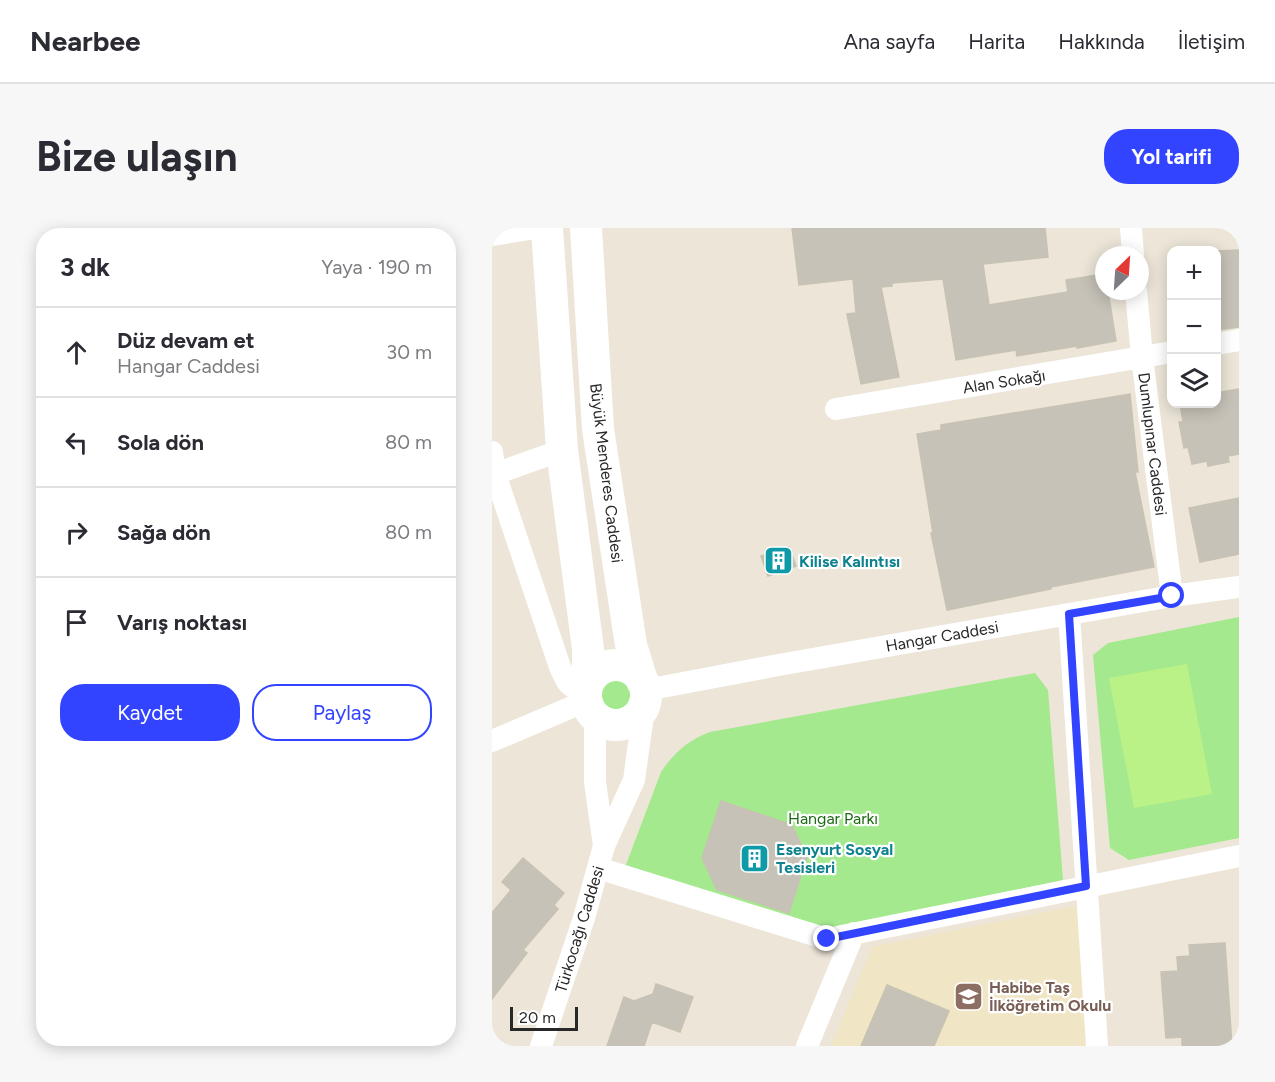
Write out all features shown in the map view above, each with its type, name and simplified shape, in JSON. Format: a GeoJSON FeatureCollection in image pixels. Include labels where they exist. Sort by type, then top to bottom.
{"type":"FeatureCollection","features":[{"type":"Feature","properties":{"kind":"street"},"geometry":{"type":"LineString","coordinates":[[492,235],[535,228]]}},
{"type":"Feature","properties":{"kind":"street"},"geometry":{"type":"LineString","coordinates":[[547,228],[562,450],[588,649],[589,698],[603,723],[622,725],[638,716],[644,693],[637,673],[619,665],[610,665],[594,675],[589,698]]}},
{"type":"Feature","properties":{"kind":"street","name":"Büyük Menderes Caddesi"},"geometry":{"type":"LineString","coordinates":[[586,228],[598,429],[631,645],[644,693]]}},
{"type":"Feature","properties":{"kind":"street"},"geometry":{"type":"LineString","coordinates":[[1131,228],[1132,246]]}},
{"type":"Feature","properties":{"kind":"street","name":"Dumlupınar Caddesi"},"geometry":{"type":"LineString","coordinates":[[1137,300],[1172,596]]}},
{"type":"Feature","properties":{"kind":"street"},"geometry":{"type":"LineString","coordinates":[[1221,343],[1239,340]]}},
{"type":"Feature","properties":{"kind":"street","name":"Alan Sokağı"},"geometry":{"type":"LineString","coordinates":[[836,409],[1167,353]]}},
{"type":"Feature","properties":{"kind":"street"},"geometry":{"type":"LineString","coordinates":[[494,475],[562,450]]}},
{"type":"Feature","properties":{"kind":"street"},"geometry":{"type":"LineString","coordinates":[[492,452],[494,475],[560,667],[568,685],[589,698]]}},
{"type":"Feature","properties":{"kind":"street","name":"Hangar Caddesi"},"geometry":{"type":"LineString","coordinates":[[644,693],[773,666],[1172,596],[1239,587]]}},
{"type":"Feature","properties":{"kind":"street"},"geometry":{"type":"LineString","coordinates":[[1069,614],[1097,1046]]}},
{"type":"Feature","properties":{"kind":"street","name":"Türkocağı Caddesi"},"geometry":{"type":"LineString","coordinates":[[541,1046],[584,918],[604,846],[634,780],[644,693]]}},
{"type":"Feature","properties":{"kind":"street"},"geometry":{"type":"LineString","coordinates":[[492,741],[589,698]]}},
{"type":"Feature","properties":{"kind":"street","name":"Türkocağı Caddesi"},"geometry":{"type":"LineString","coordinates":[[589,698],[595,782],[604,846]]}},
{"type":"Feature","properties":{"kind":"street"},"geometry":{"type":"LineString","coordinates":[[598,868],[827,939],[1239,856]]}},
{"type":"Feature","properties":{"kind":"street"},"geometry":{"type":"LineString","coordinates":[[807,1046],[854,933]]}},
{"type":"Feature","properties":{"kind":"shaded area","name":"Habibe Taş İlköğretim Okulu"},"geometry":{"type":"Polygon","coordinates":[[[1081,905],[1086,1046],[831,1046],[872,947],[1081,905]]]}},
{"type":"Feature","properties":{"kind":"green space"},"geometry":{"type":"Polygon","coordinates":[[[1239,617],[1239,838],[1129,860],[1110,848],[1093,655],[1108,643],[1239,617]]]}},
{"type":"Feature","properties":{"kind":"green space"},"geometry":{"type":"Polygon","coordinates":[[[1187,664],[1212,794],[1134,808],[1109,678],[1187,664]]]}},
{"type":"Feature","properties":{"kind":"green space","name":"Hangar Parkı"},"geometry":{"type":"Polygon","coordinates":[[[1035,673],[1048,690],[1063,880],[827,929],[624,870],[661,772],[682,748],[702,735],[1035,673]]]}},
{"type":"Feature","properties":{"kind":"green space"},"geometry":{"type":"Polygon","coordinates":[[[616,678],[628,683],[633,695],[628,707],[616,712],[604,707],[599,695],[604,683],[616,678]]]}},
{"type":"Feature","properties":{"kind":"building"},"geometry":{"type":"Polygon","coordinates":[[[792,228],[1045,228],[1048,257],[983,264],[989,305],[1068,292],[1066,280],[1095,275],[1095,300],[1109,300],[1116,341],[1017,356],[1016,350],[956,360],[943,279],[892,283],[892,286],[881,287],[899,377],[861,384],[847,314],[856,313],[853,279],[799,285],[792,228]]]}},
{"type":"Feature","properties":{"kind":"building"},"geometry":{"type":"Polygon","coordinates":[[[1239,250],[1239,327],[1221,329],[1221,300],[1221,251],[1239,250]]]}},
{"type":"Feature","properties":{"kind":"building"},"geometry":{"type":"Polygon","coordinates":[[[1239,389],[1239,454],[1228,456],[1229,462],[1208,466],[1207,461],[1192,464],[1188,447],[1184,448],[1179,422],[1183,422],[1181,408],[1221,408],[1221,392],[1239,389]]]}},
{"type":"Feature","properties":{"kind":"building"},"geometry":{"type":"Polygon","coordinates":[[[1130,394],[1138,472],[1135,472],[1154,567],[947,610],[931,533],[933,533],[917,434],[941,430],[941,425],[1130,394]]]}},
{"type":"Feature","properties":{"kind":"building"},"geometry":{"type":"Polygon","coordinates":[[[1239,498],[1239,554],[1200,562],[1189,508],[1239,498]]]}},
{"type":"Feature","properties":{"kind":"building","name":"Kilise Kalıntısı"},"geometry":{"type":"Polygon","coordinates":[[[789,547],[796,566],[768,576],[761,556],[789,547]]]}},
{"type":"Feature","properties":{"kind":"building","name":"Esenyurt Sosyal Tesisleri"},"geometry":{"type":"Polygon","coordinates":[[[721,801],[792,825],[807,857],[789,913],[717,890],[702,858],[721,801]]]}},
{"type":"Feature","properties":{"kind":"building"},"geometry":{"type":"Polygon","coordinates":[[[523,858],[564,893],[554,905],[558,909],[523,950],[527,953],[492,999],[492,913],[511,890],[502,882],[523,858]]]}},
{"type":"Feature","properties":{"kind":"building"},"geometry":{"type":"Polygon","coordinates":[[[1225,943],[1232,1046],[1182,1046],[1182,1037],[1166,1038],[1161,972],[1178,971],[1177,957],[1190,956],[1189,945],[1225,943]]]}},
{"type":"Feature","properties":{"kind":"building"},"geometry":{"type":"Polygon","coordinates":[[[656,984],[693,997],[680,1032],[652,1022],[644,1046],[607,1046],[624,997],[634,1001],[653,994],[656,984]]]}},
{"type":"Feature","properties":{"kind":"building"},"geometry":{"type":"Polygon","coordinates":[[[887,985],[949,1011],[934,1046],[861,1046],[887,985]]]}},
{"type":"Feature","properties":{"kind":"place","name":"Kilise Kalıntısı"},"geometry":{"type":"Point","coordinates":[778,561]}},
{"type":"Feature","properties":{"kind":"place","name":"Esenyurt Sosyal Tesisleri"},"geometry":{"type":"Point","coordinates":[755,858]}},
{"type":"Feature","properties":{"kind":"place","name":"Habibe Taş İlköğretim Okulu"},"geometry":{"type":"Point","coordinates":[968,996]}},
{"type":"Feature","properties":{"kind":"route"},"geometry":{"type":"LineString","coordinates":[[827,939],[1086,886],[1069,614],[1172,596]]}}]}
